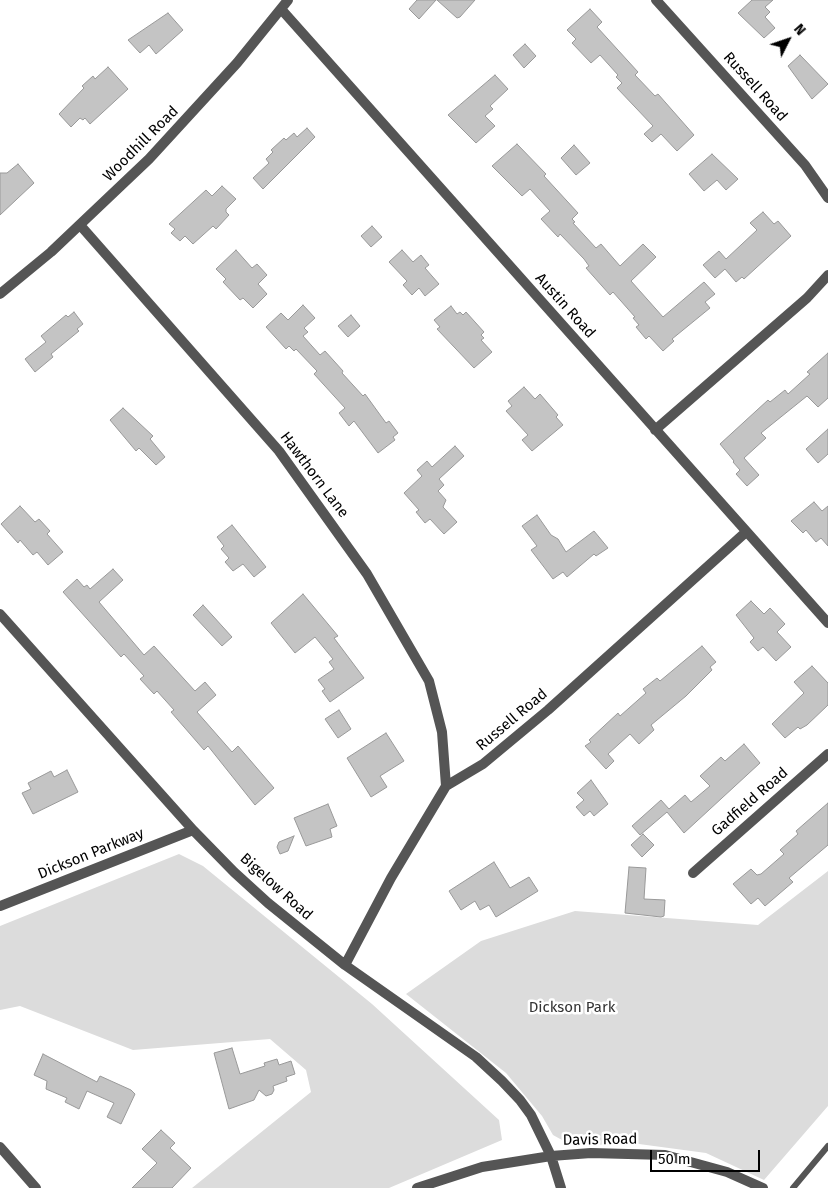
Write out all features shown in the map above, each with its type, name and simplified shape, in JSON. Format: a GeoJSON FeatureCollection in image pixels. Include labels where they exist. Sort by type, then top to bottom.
{"type":"FeatureCollection","features":[{"type":"Feature","properties":{"kind":"street","name":"Woodhill Road"},"geometry":{"type":"LineString","coordinates":[[0,294],[80,225],[188,118],[288,0]]}},
{"type":"Feature","properties":{"kind":"street","name":"Russell Road"},"geometry":{"type":"LineString","coordinates":[[656,0],[805,165],[828,198]]}},
{"type":"Feature","properties":{"kind":"street","name":"Austin Road"},"geometry":{"type":"LineString","coordinates":[[281,9],[828,623]]}},
{"type":"Feature","properties":{"kind":"street","name":"Hawthorn Lane"},"geometry":{"type":"LineString","coordinates":[[80,225],[279,452],[367,574],[429,681],[442,732],[446,786]]}},
{"type":"Feature","properties":{"kind":"street"},"geometry":{"type":"LineString","coordinates":[[655,430],[807,298],[828,275]]}},
{"type":"Feature","properties":{"kind":"street","name":"Russell Road"},"geometry":{"type":"LineString","coordinates":[[345,965],[391,878],[446,786],[483,764],[548,710],[746,532]]}},
{"type":"Feature","properties":{"kind":"street","name":"Bigelow Road"},"geometry":{"type":"LineString","coordinates":[[0,614],[194,830],[268,903],[345,965],[476,1057],[502,1081],[531,1115],[551,1156],[561,1188]]}},
{"type":"Feature","properties":{"kind":"street","name":"Gadfield Road"},"geometry":{"type":"LineString","coordinates":[[693,873],[828,754]]}},
{"type":"Feature","properties":{"kind":"street","name":"Dickson Parkway"},"geometry":{"type":"LineString","coordinates":[[0,906],[194,830]]}},
{"type":"Feature","properties":{"kind":"street"},"geometry":{"type":"LineString","coordinates":[[0,1147],[36,1188]]}},
{"type":"Feature","properties":{"kind":"street","name":"Davis Road"},"geometry":{"type":"LineString","coordinates":[[417,1188],[482,1167],[551,1156],[591,1153],[665,1155],[701,1163],[763,1188]]}},
{"type":"Feature","properties":{"kind":"lane"},"geometry":{"type":"LineString","coordinates":[[793,1188],[828,1146]]}},
{"type":"Feature","properties":{"kind":"green space"},"geometry":{"type":"Polygon","coordinates":[[[179,854],[203,866],[372,1004],[499,1120],[502,1140],[389,1188],[192,1188],[311,1092],[306,1070],[270,1039],[133,1050],[20,1006],[0,1010],[0,926],[179,854]]]}},
{"type":"Feature","properties":{"kind":"green space","name":"Dickson Park"},"geometry":{"type":"Polygon","coordinates":[[[828,871],[828,1106],[764,1180],[706,1153],[639,1144],[571,1145],[553,1135],[542,1116],[506,1073],[406,994],[481,941],[575,911],[758,925],[828,871]]]}},
{"type":"Feature","properties":{"kind":"building"},"geometry":{"type":"Polygon","coordinates":[[[417,0],[436,0],[419,19],[409,9],[417,0]]]}},
{"type":"Feature","properties":{"kind":"building"},"geometry":{"type":"Polygon","coordinates":[[[437,0],[475,0],[457,18],[437,0]]]}},
{"type":"Feature","properties":{"kind":"building"},"geometry":{"type":"Polygon","coordinates":[[[752,0],[773,0],[765,7],[770,12],[765,17],[775,28],[764,38],[738,13],[752,0]]]}},
{"type":"Feature","properties":{"kind":"building"},"geometry":{"type":"Polygon","coordinates":[[[590,9],[602,22],[597,27],[638,72],[635,75],[655,96],[658,94],[694,135],[677,151],[661,134],[652,142],[644,134],[653,126],[617,88],[622,83],[616,77],[618,75],[600,55],[591,63],[572,43],[576,39],[567,30],[590,9]]]}},
{"type":"Feature","properties":{"kind":"building"},"geometry":{"type":"Polygon","coordinates":[[[168,13],[183,30],[156,54],[149,45],[140,53],[128,40],[168,13]]]}},
{"type":"Feature","properties":{"kind":"building"},"geometry":{"type":"Polygon","coordinates":[[[525,44],[536,56],[524,68],[513,55],[525,44]]]}},
{"type":"Feature","properties":{"kind":"building"},"geometry":{"type":"Polygon","coordinates":[[[800,55],[828,84],[812,99],[788,66],[800,55]]]}},
{"type":"Feature","properties":{"kind":"building"},"geometry":{"type":"Polygon","coordinates":[[[108,67],[128,89],[90,124],[85,118],[83,120],[80,118],[71,127],[59,114],[84,88],[82,86],[93,76],[95,79],[108,67]]]}},
{"type":"Feature","properties":{"kind":"building"},"geometry":{"type":"Polygon","coordinates":[[[495,75],[508,89],[490,106],[493,109],[485,116],[495,126],[476,143],[448,115],[495,75]]]}},
{"type":"Feature","properties":{"kind":"building"},"geometry":{"type":"Polygon","coordinates":[[[307,128],[315,137],[263,189],[253,178],[269,163],[266,159],[273,152],[271,150],[284,138],[286,140],[294,133],[297,137],[307,128]]]}},
{"type":"Feature","properties":{"kind":"building"},"geometry":{"type":"Polygon","coordinates":[[[517,144],[546,174],[544,176],[578,213],[572,219],[575,222],[573,223],[596,248],[601,244],[620,266],[643,244],[656,257],[631,281],[663,317],[704,282],[715,294],[705,302],[710,308],[672,339],[674,341],[663,351],[649,336],[646,339],[636,327],[639,325],[633,318],[635,317],[613,292],[610,295],[586,268],[589,266],[584,259],[560,234],[558,237],[541,219],[550,211],[530,189],[522,196],[492,166],[517,144]]]}},
{"type":"Feature","properties":{"kind":"building"},"geometry":{"type":"Polygon","coordinates":[[[574,145],[590,163],[576,175],[561,158],[574,145]]]}},
{"type":"Feature","properties":{"kind":"building"},"geometry":{"type":"Polygon","coordinates":[[[712,154],[738,179],[726,190],[717,180],[704,191],[689,174],[712,154]]]}},
{"type":"Feature","properties":{"kind":"building"},"geometry":{"type":"Polygon","coordinates":[[[18,164],[34,183],[0,215],[0,173],[7,173],[18,164]]]}},
{"type":"Feature","properties":{"kind":"building"},"geometry":{"type":"Polygon","coordinates":[[[222,186],[236,199],[226,209],[229,215],[216,229],[213,226],[193,244],[185,236],[180,241],[171,233],[175,229],[169,224],[206,190],[212,196],[222,186]]]}},
{"type":"Feature","properties":{"kind":"building"},"geometry":{"type":"Polygon","coordinates":[[[763,212],[774,224],[778,221],[791,236],[744,279],[742,277],[736,282],[725,269],[715,278],[703,265],[719,251],[726,259],[757,230],[750,223],[763,212]]]}},
{"type":"Feature","properties":{"kind":"building"},"geometry":{"type":"Polygon","coordinates":[[[372,226],[382,237],[371,247],[361,236],[372,226]]]}},
{"type":"Feature","properties":{"kind":"building"},"geometry":{"type":"Polygon","coordinates":[[[236,250],[252,268],[257,264],[267,275],[258,284],[267,294],[253,308],[243,298],[240,300],[223,282],[226,279],[216,269],[236,250]]]}},
{"type":"Feature","properties":{"kind":"building"},"geometry":{"type":"Polygon","coordinates":[[[402,250],[413,262],[421,255],[429,265],[425,268],[439,284],[425,296],[419,288],[412,295],[403,285],[407,281],[389,262],[402,250]]]}},
{"type":"Feature","properties":{"kind":"building"},"geometry":{"type":"Polygon","coordinates":[[[303,305],[315,318],[304,328],[308,332],[303,336],[320,355],[325,351],[363,396],[365,394],[386,423],[389,421],[398,433],[393,437],[395,440],[378,453],[354,421],[349,426],[339,413],[345,408],[314,374],[317,371],[296,349],[294,351],[289,346],[286,349],[266,327],[281,313],[288,320],[303,305]]]}},
{"type":"Feature","properties":{"kind":"building"},"geometry":{"type":"Polygon","coordinates":[[[451,306],[457,314],[460,312],[463,315],[466,312],[484,332],[481,335],[484,338],[481,340],[492,352],[474,368],[437,329],[440,327],[434,320],[451,306]]]}},
{"type":"Feature","properties":{"kind":"building"},"geometry":{"type":"Polygon","coordinates":[[[74,312],[83,324],[77,329],[79,331],[51,354],[53,357],[35,372],[25,359],[46,342],[41,336],[66,315],[68,317],[74,312]]]}},
{"type":"Feature","properties":{"kind":"building"},"geometry":{"type":"Polygon","coordinates":[[[351,315],[360,326],[348,337],[338,326],[351,315]]]}},
{"type":"Feature","properties":{"kind":"building"},"geometry":{"type":"Polygon","coordinates":[[[828,353],[828,398],[818,407],[807,396],[761,433],[766,438],[744,458],[759,475],[747,486],[736,474],[740,470],[720,444],[768,400],[770,402],[785,390],[788,394],[810,374],[807,372],[828,353]]]}},
{"type":"Feature","properties":{"kind":"building"},"geometry":{"type":"Polygon","coordinates":[[[524,387],[535,399],[540,394],[558,415],[556,417],[563,425],[532,451],[522,440],[528,435],[506,411],[512,406],[508,401],[524,387]]]}},
{"type":"Feature","properties":{"kind":"building"},"geometry":{"type":"Polygon","coordinates":[[[123,408],[153,436],[150,439],[165,457],[156,465],[139,448],[136,451],[110,420],[123,408]]]}},
{"type":"Feature","properties":{"kind":"building"},"geometry":{"type":"Polygon","coordinates":[[[828,429],[828,454],[818,463],[806,449],[828,429]]]}},
{"type":"Feature","properties":{"kind":"building"},"geometry":{"type":"Polygon","coordinates":[[[455,446],[464,456],[439,479],[444,485],[438,491],[446,500],[443,507],[457,522],[444,534],[430,519],[425,523],[416,512],[419,510],[404,493],[422,476],[417,470],[427,461],[432,467],[455,446]]]}},
{"type":"Feature","properties":{"kind":"building"},"geometry":{"type":"Polygon","coordinates":[[[814,502],[822,511],[828,506],[828,546],[821,538],[816,542],[806,530],[803,533],[791,521],[814,502]]]}},
{"type":"Feature","properties":{"kind":"building"},"geometry":{"type":"Polygon","coordinates":[[[20,506],[35,522],[39,519],[50,531],[47,534],[63,552],[48,565],[37,552],[33,555],[20,540],[18,543],[1,524],[20,506]]]}},
{"type":"Feature","properties":{"kind":"building"},"geometry":{"type":"Polygon","coordinates":[[[537,515],[551,535],[558,539],[566,552],[594,531],[608,548],[596,556],[594,554],[567,577],[563,572],[553,579],[531,550],[537,546],[522,526],[537,515]]]}},
{"type":"Feature","properties":{"kind":"building"},"geometry":{"type":"Polygon","coordinates":[[[232,525],[266,567],[254,577],[243,564],[233,571],[225,562],[229,558],[221,549],[224,546],[217,537],[232,525]]]}},
{"type":"Feature","properties":{"kind":"building"},"geometry":{"type":"Polygon","coordinates":[[[113,569],[123,580],[99,602],[144,655],[154,646],[195,691],[205,682],[216,695],[197,712],[232,752],[238,746],[274,788],[255,805],[208,746],[204,750],[171,712],[174,710],[157,691],[154,694],[140,679],[144,676],[124,654],[121,657],[63,592],[77,579],[84,587],[87,585],[90,589],[113,569]]]}},
{"type":"Feature","properties":{"kind":"building"},"geometry":{"type":"Polygon","coordinates":[[[303,594],[338,636],[334,638],[364,678],[330,702],[322,691],[325,689],[318,680],[334,669],[329,662],[333,659],[315,637],[295,653],[271,623],[303,594]]]}},
{"type":"Feature","properties":{"kind":"building"},"geometry":{"type":"Polygon","coordinates":[[[751,601],[764,614],[770,608],[785,624],[777,632],[791,647],[776,661],[763,647],[758,651],[750,642],[754,638],[736,615],[751,601]]]}},
{"type":"Feature","properties":{"kind":"building"},"geometry":{"type":"Polygon","coordinates":[[[203,605],[232,637],[222,646],[193,615],[203,605]]]}},
{"type":"Feature","properties":{"kind":"building"},"geometry":{"type":"Polygon","coordinates":[[[702,646],[716,662],[710,667],[712,670],[686,696],[651,725],[654,730],[639,744],[630,734],[608,754],[614,761],[606,769],[585,746],[591,742],[589,740],[618,713],[620,716],[646,693],[643,689],[657,678],[660,681],[702,646]]]}},
{"type":"Feature","properties":{"kind":"building"},"geometry":{"type":"Polygon","coordinates":[[[812,666],[828,683],[828,705],[807,725],[800,729],[798,727],[785,738],[772,724],[804,693],[794,682],[812,666]]]}},
{"type":"Feature","properties":{"kind":"building"},"geometry":{"type":"Polygon","coordinates":[[[339,710],[351,729],[338,738],[325,719],[339,710]]]}},
{"type":"Feature","properties":{"kind":"building"},"geometry":{"type":"Polygon","coordinates":[[[386,733],[404,761],[380,776],[387,787],[371,797],[347,758],[386,733]]]}},
{"type":"Feature","properties":{"kind":"building"},"geometry":{"type":"Polygon","coordinates":[[[744,744],[760,763],[684,833],[667,812],[640,835],[632,826],[661,800],[669,809],[685,795],[691,802],[710,786],[700,776],[721,757],[725,761],[744,744]]]}},
{"type":"Feature","properties":{"kind":"building"},"geometry":{"type":"Polygon","coordinates":[[[67,770],[78,792],[33,814],[22,793],[31,789],[28,783],[51,771],[54,777],[67,770]]]}},
{"type":"Feature","properties":{"kind":"building"},"geometry":{"type":"Polygon","coordinates":[[[591,780],[608,804],[594,816],[590,811],[584,816],[576,807],[584,800],[577,793],[591,780]]]}},
{"type":"Feature","properties":{"kind":"building"},"geometry":{"type":"Polygon","coordinates":[[[828,803],[828,845],[789,878],[793,882],[765,906],[758,898],[751,904],[733,884],[751,869],[757,875],[761,874],[784,854],[780,850],[798,834],[796,831],[828,803]]]}},
{"type":"Feature","properties":{"kind":"building"},"geometry":{"type":"Polygon","coordinates":[[[328,804],[337,826],[330,829],[332,837],[306,846],[294,818],[328,804]]]}},
{"type":"Feature","properties":{"kind":"building"},"geometry":{"type":"Polygon","coordinates":[[[643,834],[654,845],[642,857],[631,845],[643,834]]]}},
{"type":"Feature","properties":{"kind":"building"},"geometry":{"type":"Polygon","coordinates":[[[294,836],[288,851],[280,854],[277,847],[279,842],[294,836]]]}},
{"type":"Feature","properties":{"kind":"building"},"geometry":{"type":"Polygon","coordinates":[[[494,862],[510,888],[529,877],[538,891],[496,917],[489,905],[480,910],[475,901],[461,910],[449,891],[494,862]]]}},
{"type":"Feature","properties":{"kind":"building"},"geometry":{"type":"Polygon","coordinates":[[[629,867],[646,868],[644,899],[665,900],[664,916],[625,913],[629,867]]]}},
{"type":"Feature","properties":{"kind":"building"},"geometry":{"type":"Polygon","coordinates":[[[232,1048],[240,1074],[265,1066],[264,1063],[277,1059],[279,1065],[291,1061],[295,1074],[286,1077],[287,1081],[273,1086],[272,1094],[266,1096],[259,1090],[254,1100],[229,1109],[214,1053],[232,1048]]]}},
{"type":"Feature","properties":{"kind":"building"},"geometry":{"type":"Polygon","coordinates":[[[43,1054],[97,1082],[100,1076],[131,1090],[135,1094],[121,1124],[107,1117],[114,1103],[87,1091],[79,1109],[65,1102],[67,1098],[46,1089],[47,1081],[34,1075],[43,1054]]]}},
{"type":"Feature","properties":{"kind":"building"},"geometry":{"type":"Polygon","coordinates":[[[161,1130],[175,1143],[170,1148],[191,1168],[172,1188],[132,1188],[157,1163],[142,1149],[161,1130]]]}}]}
